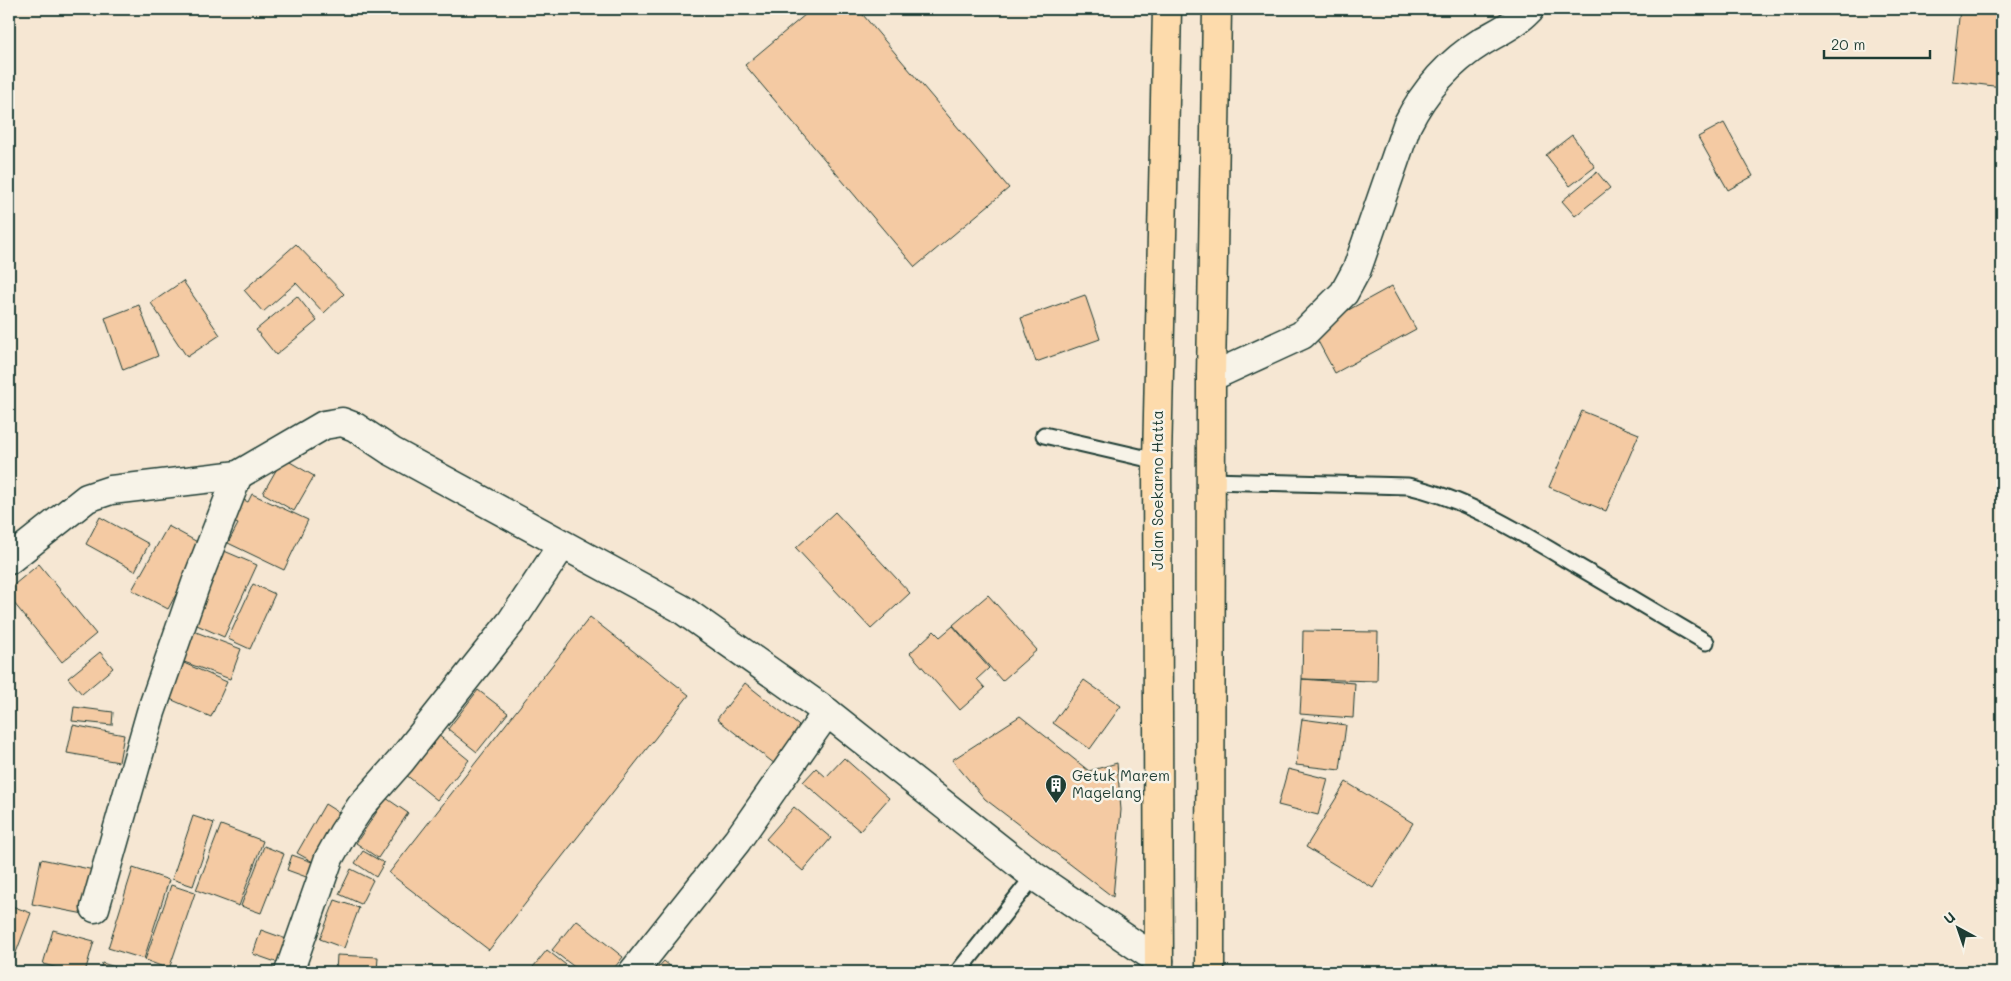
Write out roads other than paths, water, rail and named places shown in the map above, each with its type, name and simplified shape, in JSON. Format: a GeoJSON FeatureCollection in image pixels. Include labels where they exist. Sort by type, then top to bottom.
{"type":"FeatureCollection","features":[{"type":"Feature","properties":{"kind":"highway","name":"Jalan Soekarno Hatta"},"geometry":{"type":"LineString","coordinates":[[1159,967],[1157,462],[1167,9]]}},
{"type":"Feature","properties":{"kind":"highway"},"geometry":{"type":"LineString","coordinates":[[1210,972],[1210,481],[1217,9]]}},
{"type":"Feature","properties":{"kind":"street"},"geometry":{"type":"LineString","coordinates":[[1211,377],[1302,335],[1344,293],[1357,269],[1407,125],[1418,105],[1440,75],[1456,59],[1513,24],[1530,9]]}},
{"type":"Feature","properties":{"kind":"street"},"geometry":{"type":"LineString","coordinates":[[9,560],[87,498],[111,490],[238,475],[261,463],[315,428],[332,422],[342,422],[355,427],[391,451],[680,608],[827,712],[1034,876],[1159,967]]}},
{"type":"Feature","properties":{"kind":"street"},"geometry":{"type":"LineString","coordinates":[[95,908],[151,712],[196,583],[238,475]]}},
{"type":"Feature","properties":{"kind":"street"},"geometry":{"type":"LineString","coordinates":[[289,972],[329,858],[343,834],[362,806],[400,762],[511,622],[562,544]]}},
{"type":"Feature","properties":{"kind":"street"},"geometry":{"type":"LineString","coordinates":[[632,972],[736,841],[827,712]]}},
{"type":"Feature","properties":{"kind":"lane"},"geometry":{"type":"LineString","coordinates":[[1044,435],[1157,462]]}},
{"type":"Feature","properties":{"kind":"lane"},"geometry":{"type":"LineString","coordinates":[[1210,481],[1408,486],[1437,492],[1465,503],[1547,548],[1706,642]]}},
{"type":"Feature","properties":{"kind":"lane"},"geometry":{"type":"LineString","coordinates":[[958,972],[1034,876]]}},
{"type":"Feature","properties":{"kind":"place","name":"Getuk Marem Magelang"},"geometry":{"type":"Point","coordinates":[1056,804]}}]}
